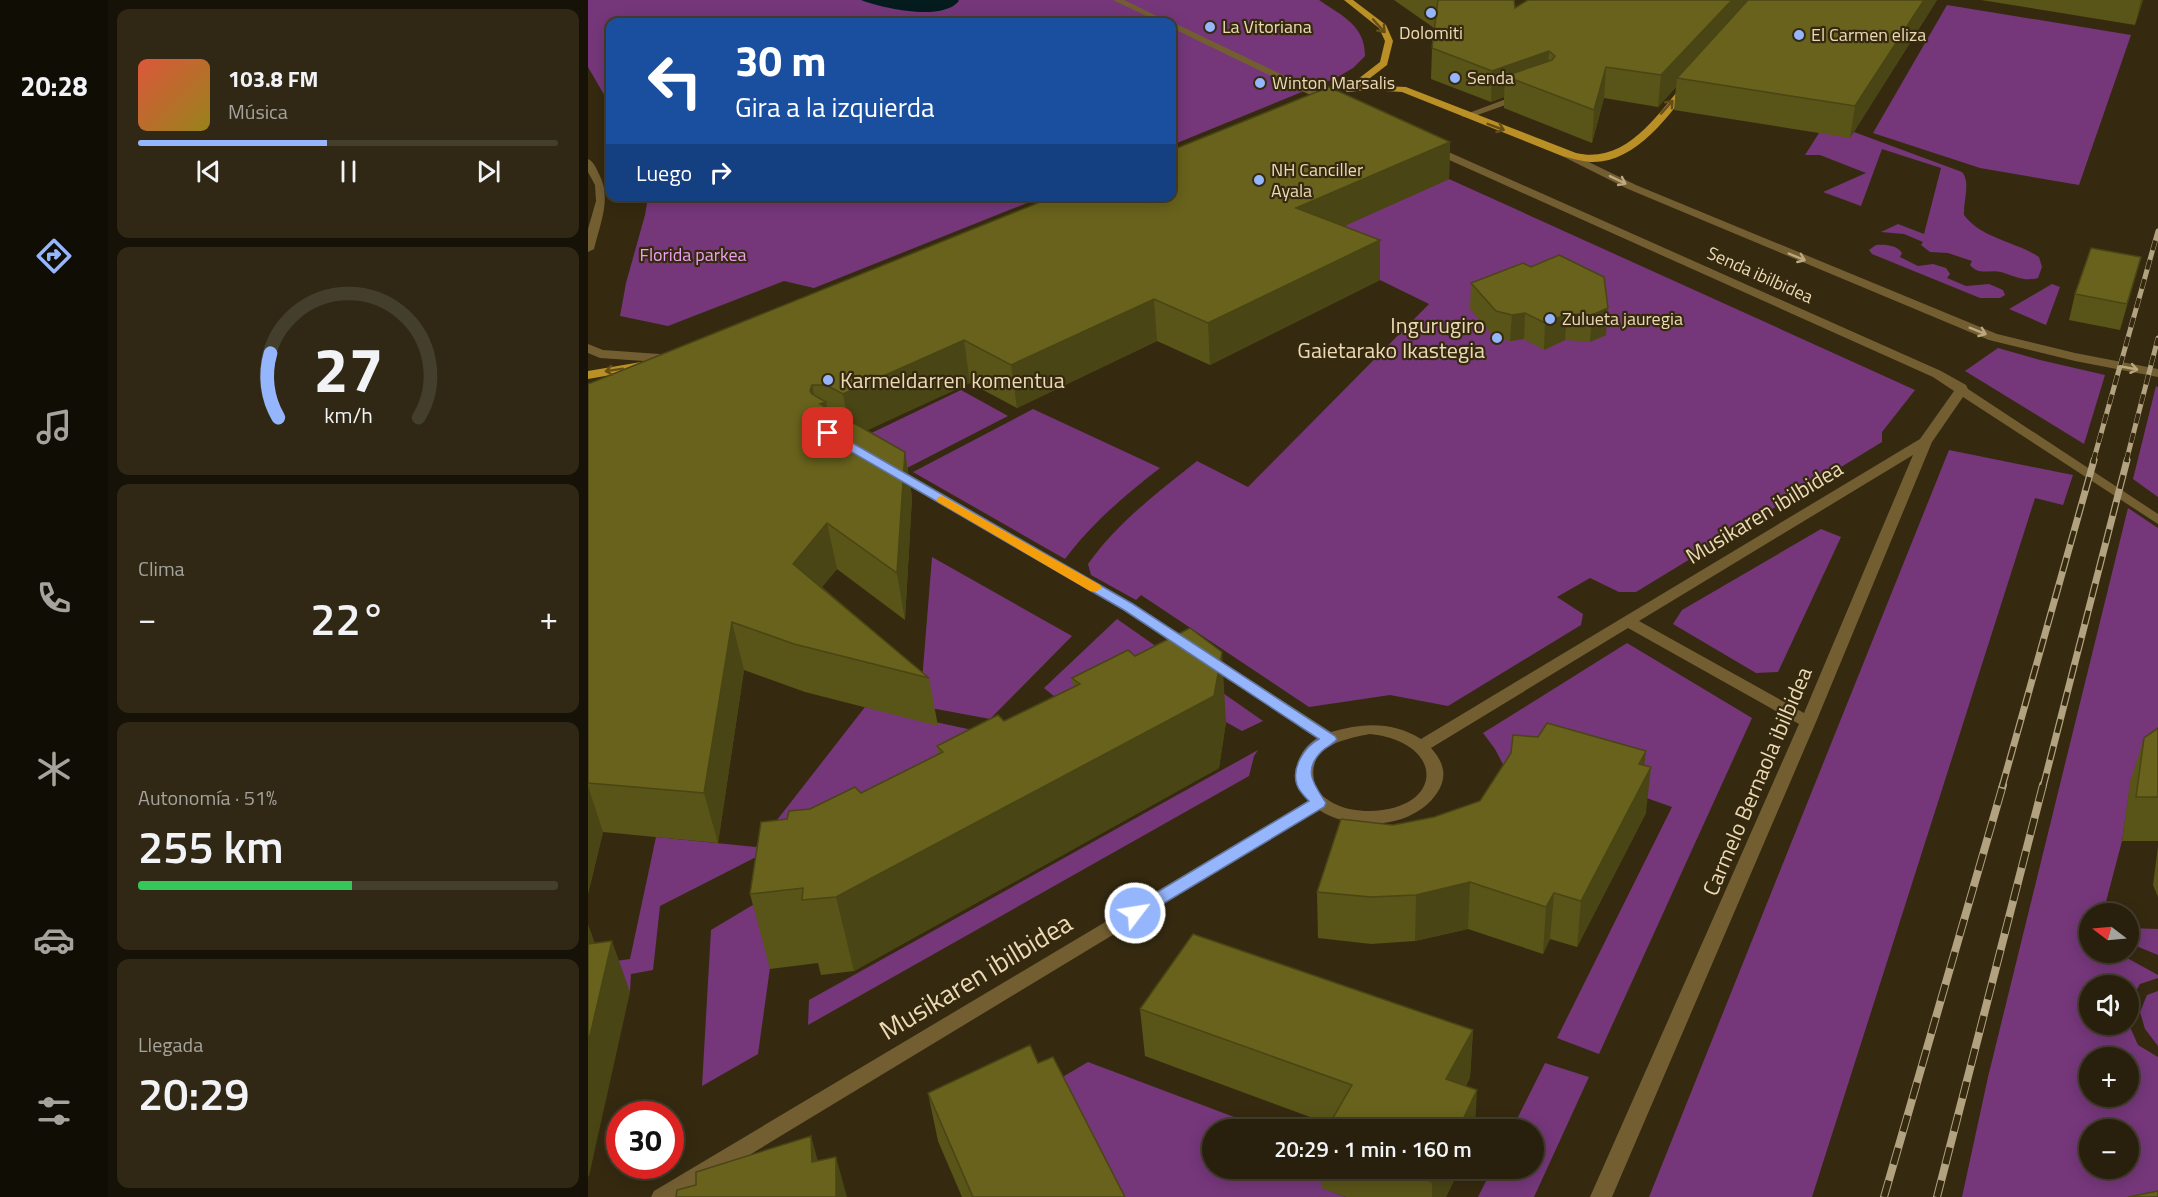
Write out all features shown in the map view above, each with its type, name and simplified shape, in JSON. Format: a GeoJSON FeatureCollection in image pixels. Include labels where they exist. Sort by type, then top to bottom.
{"type":"FeatureCollection","features":[{"type":"Feature","properties":{"kind":"main road"},"geometry":{"type":"LineString","coordinates":[[1321,101],[1350,90],[1384,63],[1389,41],[1383,27],[1348,0]]}},
{"type":"Feature","properties":{"kind":"main road","name":"Senda ibilbidea"},"geometry":{"type":"LineString","coordinates":[[1384,63],[1387,76],[1403,89],[1566,154]]}},
{"type":"Feature","properties":{"kind":"main road"},"geometry":{"type":"LineString","coordinates":[[1566,154],[1594,159],[1618,153],[1632,146],[1699,72]]}},
{"type":"Feature","properties":{"kind":"main road","name":"Senda ibilbidea"},"geometry":{"type":"LineString","coordinates":[[1350,90],[1369,87],[1403,89]]}},
{"type":"Feature","properties":{"kind":"main road"},"geometry":{"type":"LineString","coordinates":[[588,375],[681,359]]}},
{"type":"Feature","properties":{"kind":"main road"},"geometry":{"type":"LineString","coordinates":[[640,379],[681,359]]}},
{"type":"Feature","properties":{"kind":"street"},"geometry":{"type":"LineString","coordinates":[[1117,0],[1156,18]]}},
{"type":"Feature","properties":{"kind":"street"},"geometry":{"type":"LineString","coordinates":[[1176,28],[1321,101],[1341,107]]}},
{"type":"Feature","properties":{"kind":"street"},"geometry":{"type":"LineString","coordinates":[[1466,116],[1535,91]]}},
{"type":"Feature","properties":{"kind":"street","name":"Senda ibilbidea"},"geometry":{"type":"LineString","coordinates":[[1424,144],[1937,374],[1962,388],[2158,520]]}},
{"type":"Feature","properties":{"kind":"street","name":"Senda ibilbidea"},"geometry":{"type":"LineString","coordinates":[[1566,154],[1664,200],[1993,337],[2075,357],[2158,373]]}},
{"type":"Feature","properties":{"kind":"street"},"geometry":{"type":"LineString","coordinates":[[588,162],[600,185],[601,201],[588,249]]}},
{"type":"Feature","properties":{"kind":"street"},"geometry":{"type":"LineString","coordinates":[[588,348],[600,354],[681,359]]}},
{"type":"Feature","properties":{"kind":"street","name":"Carmelo Bernaola ibilbidea"},"geometry":{"type":"LineString","coordinates":[[1601,1197],[1808,722],[1925,442],[1962,388]]}},
{"type":"Feature","properties":{"kind":"street","name":"Musikaren ibilbidea"},"geometry":{"type":"LineString","coordinates":[[1422,746],[1925,442]]}},
{"type":"Feature","properties":{"kind":"street"},"geometry":{"type":"LineString","coordinates":[[879,463],[1128,607],[1330,739]]}},
{"type":"Feature","properties":{"kind":"street"},"geometry":{"type":"LineString","coordinates":[[1629,622],[1808,722]]}},
{"type":"Feature","properties":{"kind":"street"},"geometry":{"type":"LineString","coordinates":[[1370,729],[1399,733],[1422,746],[1434,760],[1436,778],[1429,794],[1413,807],[1391,816],[1364,818],[1339,814],[1318,803],[1304,784],[1304,764],[1318,746],[1341,733],[1370,729]]}},
{"type":"Feature","properties":{"kind":"street","name":"Musikaren ibilbidea"},"geometry":{"type":"LineString","coordinates":[[662,1197],[1318,803]]}},
{"type":"Feature","properties":{"kind":"green space"},"geometry":{"type":"Polygon","coordinates":[[[588,0],[1319,0],[1351,22],[1357,29],[1364,45],[1365,56],[1353,68],[1336,78],[1176,143],[1176,18],[606,18],[606,98],[588,67],[588,0]]]}},
{"type":"Feature","properties":{"kind":"green space"},"geometry":{"type":"Polygon","coordinates":[[[1947,5],[2131,35],[2079,185],[1980,168],[1873,133],[1947,5]]]}},
{"type":"Feature","properties":{"kind":"green space"},"geometry":{"type":"Polygon","coordinates":[[[1854,132],[1962,172],[1966,181],[1964,215],[1971,223],[1989,235],[2039,257],[2042,267],[2038,278],[2023,279],[1997,271],[1977,270],[1970,265],[1972,261],[1948,253],[1930,252],[1921,245],[1923,242],[1904,234],[1881,232],[1898,224],[1924,234],[1941,168],[1882,149],[1861,206],[1823,192],[1866,173],[1820,155],[1805,155],[1819,133],[1854,132]]]}},
{"type":"Feature","properties":{"kind":"green space"},"geometry":{"type":"Polygon","coordinates":[[[1449,179],[1915,390],[1882,432],[1882,442],[1636,592],[1619,592],[1590,578],[1557,597],[1583,614],[1581,625],[1448,706],[1390,695],[1309,707],[1141,595],[1136,600],[1091,575],[1088,564],[1125,521],[1197,461],[1248,487],[1429,304],[1380,280],[1297,247],[1449,179]]]}},
{"type":"Feature","properties":{"kind":"green space","name":"Florida parkea"},"geometry":{"type":"Polygon","coordinates":[[[647,201],[1032,201],[814,288],[784,281],[668,326],[620,316],[626,283],[647,201]]]}},
{"type":"Feature","properties":{"kind":"green space"},"geometry":{"type":"Polygon","coordinates":[[[1876,245],[1897,248],[1902,253],[1900,257],[1918,266],[1933,264],[1946,268],[1950,274],[1947,278],[1966,286],[1989,284],[2003,290],[2005,295],[2000,298],[1980,298],[1872,254],[1869,250],[1876,245]]]}},
{"type":"Feature","properties":{"kind":"green space"},"geometry":{"type":"Polygon","coordinates":[[[2052,284],[2060,287],[2046,325],[2009,309],[2052,284]]]}},
{"type":"Feature","properties":{"kind":"green space"},"geometry":{"type":"Polygon","coordinates":[[[1998,348],[2105,375],[2084,444],[1965,371],[1998,348]]]}},
{"type":"Feature","properties":{"kind":"green space"},"geometry":{"type":"Polygon","coordinates":[[[2156,386],[2158,387],[2158,497],[2133,479],[2156,386]]]}},
{"type":"Feature","properties":{"kind":"green space"},"geometry":{"type":"Polygon","coordinates":[[[961,390],[1008,416],[907,468],[861,438],[961,390]]]}},
{"type":"Feature","properties":{"kind":"green space"},"geometry":{"type":"Polygon","coordinates":[[[1033,409],[1160,468],[1109,510],[1065,559],[913,472],[1033,409]]]}},
{"type":"Feature","properties":{"kind":"green space"},"geometry":{"type":"Polygon","coordinates":[[[1949,450],[2073,475],[2063,505],[2035,498],[1812,1197],[1649,1197],[1949,450]]]}},
{"type":"Feature","properties":{"kind":"green space"},"geometry":{"type":"Polygon","coordinates":[[[2128,508],[2158,528],[2158,761],[2131,779],[2122,841],[2106,903],[2079,903],[2079,963],[2136,963],[2158,975],[2158,978],[2139,986],[2139,975],[2079,975],[2079,1035],[2134,1035],[2138,1045],[2158,1057],[2158,1197],[1962,1197],[1988,1077],[2128,508]]]}},
{"type":"Feature","properties":{"kind":"green space"},"geometry":{"type":"Polygon","coordinates":[[[1821,529],[1841,537],[1778,672],[1756,673],[1673,624],[1682,610],[1821,529]]]}},
{"type":"Feature","properties":{"kind":"green space"},"geometry":{"type":"Polygon","coordinates":[[[932,557],[1072,636],[990,719],[920,706],[932,557]]]}},
{"type":"Feature","properties":{"kind":"green space"},"geometry":{"type":"Polygon","coordinates":[[[1117,619],[1263,721],[1242,731],[1226,722],[1083,720],[1044,688],[1117,619]]]}},
{"type":"Feature","properties":{"kind":"green space"},"geometry":{"type":"Polygon","coordinates":[[[1627,643],[1752,718],[1599,1054],[1557,1038],[1672,807],[1641,796],[1511,780],[1495,749],[1483,733],[1627,643]]]}},
{"type":"Feature","properties":{"kind":"green space"},"geometry":{"type":"Polygon","coordinates":[[[865,707],[996,735],[660,906],[653,970],[631,974],[630,992],[602,963],[630,959],[656,837],[756,847],[865,707]]]}},
{"type":"Feature","properties":{"kind":"green space"},"geometry":{"type":"Polygon","coordinates":[[[1258,750],[1254,756],[1249,776],[808,1025],[809,1000],[1258,750]]]}},
{"type":"Feature","properties":{"kind":"green space"},"geometry":{"type":"Polygon","coordinates":[[[793,881],[780,896],[758,1054],[702,1086],[711,930],[793,881]]]}},
{"type":"Feature","properties":{"kind":"green space"},"geometry":{"type":"Polygon","coordinates":[[[2139,928],[2158,929],[2158,955],[2139,947],[2139,928]]]}},
{"type":"Feature","properties":{"kind":"green space"},"geometry":{"type":"Polygon","coordinates":[[[2158,991],[2158,1046],[2145,1029],[2140,1012],[2147,995],[2158,991]]]}},
{"type":"Feature","properties":{"kind":"green space"},"geometry":{"type":"Polygon","coordinates":[[[1088,1062],[1239,1119],[1202,1119],[1202,1179],[1327,1179],[1322,1188],[1346,1197],[1107,1197],[1037,1092],[1088,1062]]]}},
{"type":"Feature","properties":{"kind":"green space"},"geometry":{"type":"Polygon","coordinates":[[[1545,1063],[1589,1077],[1544,1175],[1544,1119],[1517,1119],[1545,1063]]]}},
{"type":"Feature","properties":{"kind":"green space"},"geometry":{"type":"Polygon","coordinates":[[[1487,1179],[1542,1179],[1534,1197],[1478,1197],[1487,1179]]]}},
{"type":"Feature","properties":{"kind":"water"},"geometry":{"type":"Polygon","coordinates":[[[861,0],[959,1],[939,11],[926,12],[897,9],[861,0]]]}},
{"type":"Feature","properties":{"kind":"building"},"geometry":{"type":"Polygon","coordinates":[[[1438,0],[1514,0],[1515,8],[1528,0],[1732,0],[1661,75],[1606,67],[1594,110],[1505,76],[1552,60],[1555,56],[1549,51],[1492,71],[1432,48],[1438,0]]]}},
{"type":"Feature","properties":{"kind":"building"},"geometry":{"type":"Polygon","coordinates":[[[1748,0],[1924,0],[1855,106],[1677,78],[1748,0]]]}},
{"type":"Feature","properties":{"kind":"building"},"geometry":{"type":"Polygon","coordinates":[[[1329,87],[1450,142],[1296,208],[1380,240],[1208,323],[1154,299],[1011,365],[964,340],[843,394],[826,385],[812,385],[810,391],[812,394],[826,402],[820,404],[905,452],[897,573],[827,523],[793,564],[929,678],[794,644],[732,622],[704,793],[588,783],[588,384],[1043,201],[1176,201],[1176,148],[1329,87]]]}},
{"type":"Feature","properties":{"kind":"building"},"geometry":{"type":"Polygon","coordinates":[[[2091,248],[2141,257],[2127,304],[2075,294],[2091,248]]]}},
{"type":"Feature","properties":{"kind":"building"},"geometry":{"type":"Polygon","coordinates":[[[1559,255],[1604,277],[1608,308],[1592,315],[1567,314],[1545,323],[1525,313],[1512,315],[1496,311],[1471,283],[1523,263],[1531,267],[1559,255]]]}},
{"type":"Feature","properties":{"kind":"building"},"geometry":{"type":"Polygon","coordinates":[[[1190,628],[1222,652],[1214,696],[836,897],[802,900],[803,888],[750,894],[761,822],[787,819],[789,811],[810,809],[855,787],[861,793],[943,752],[937,746],[998,715],[1004,721],[1080,684],[1072,678],[1128,650],[1135,656],[1190,628]]]}},
{"type":"Feature","properties":{"kind":"building"},"geometry":{"type":"Polygon","coordinates":[[[1547,723],[1646,751],[1639,764],[1651,767],[1581,901],[1554,893],[1546,907],[1470,882],[1416,895],[1371,897],[1317,892],[1341,819],[1393,825],[1434,817],[1480,801],[1511,753],[1513,735],[1538,737],[1547,723]]]}},
{"type":"Feature","properties":{"kind":"building"},"geometry":{"type":"Polygon","coordinates":[[[2158,728],[2158,797],[2136,797],[2144,738],[2158,728]]]}},
{"type":"Feature","properties":{"kind":"building"},"geometry":{"type":"Polygon","coordinates":[[[1193,934],[1473,1030],[1446,1079],[1477,1090],[1463,1119],[1332,1119],[1352,1085],[1140,1009],[1193,934]]]}},
{"type":"Feature","properties":{"kind":"building"},"geometry":{"type":"Polygon","coordinates":[[[612,941],[588,1044],[588,944],[612,941]]]}},
{"type":"Feature","properties":{"kind":"building"},"geometry":{"type":"Polygon","coordinates":[[[1030,1045],[1038,1063],[1053,1057],[1125,1197],[973,1197],[928,1093],[1030,1045]]]}},
{"type":"Feature","properties":{"kind":"building"},"geometry":{"type":"Polygon","coordinates":[[[811,1136],[812,1162],[836,1157],[836,1197],[676,1197],[677,1190],[696,1185],[696,1172],[811,1136]]]}},
{"type":"Feature","properties":{"kind":"building"},"geometry":{"type":"Polygon","coordinates":[[[2158,1191],[2158,1197],[2128,1197],[2158,1191]]]}},
{"type":"Feature","properties":{"kind":"railway"},"geometry":{"type":"LineString","coordinates":[[2093,462],[2158,231]]}},
{"type":"Feature","properties":{"kind":"railway"},"geometry":{"type":"LineString","coordinates":[[2126,462],[2158,338]]}},
{"type":"Feature","properties":{"kind":"railway"},"geometry":{"type":"LineString","coordinates":[[2002,787],[2094,460]]}},
{"type":"Feature","properties":{"kind":"railway"},"geometry":{"type":"LineString","coordinates":[[2043,787],[2127,460]]}},
{"type":"Feature","properties":{"kind":"railway"},"geometry":{"type":"LineString","coordinates":[[1884,1197],[2003,785]]}},
{"type":"Feature","properties":{"kind":"railway"},"geometry":{"type":"LineString","coordinates":[[1937,1197],[2043,785]]}},
{"type":"Feature","properties":{"kind":"slow traffic"},"geometry":{"type":"LineString","coordinates":[[942,500],[1095,588]]}},
{"type":"Feature","properties":{"kind":"place","name":"Dolomiti"},"geometry":{"type":"Point","coordinates":[1431,13]}},
{"type":"Feature","properties":{"kind":"place","name":"La Vitoriana"},"geometry":{"type":"Point","coordinates":[1210,27]}},
{"type":"Feature","properties":{"kind":"place","name":"El Carmen eliza"},"geometry":{"type":"Point","coordinates":[1799,35]}},
{"type":"Feature","properties":{"kind":"place","name":"Senda"},"geometry":{"type":"Point","coordinates":[1455,78]}},
{"type":"Feature","properties":{"kind":"place","name":"Winton Marsalis"},"geometry":{"type":"Point","coordinates":[1260,83]}},
{"type":"Feature","properties":{"kind":"place","name":"NH Canciller Ayala"},"geometry":{"type":"Point","coordinates":[1259,180]}},
{"type":"Feature","properties":{"kind":"place","name":"Zulueta jauregia"},"geometry":{"type":"Point","coordinates":[1550,319]}},
{"type":"Feature","properties":{"kind":"place","name":"Ingurugiro Gaietarako Ikastegia"},"geometry":{"type":"Point","coordinates":[1497,338]}},
{"type":"Feature","properties":{"kind":"place","name":"Karmeldarren komentua"},"geometry":{"type":"Point","coordinates":[828,380]}},
{"type":"Feature","properties":{"kind":"route"},"geometry":{"type":"LineString","coordinates":[[828,433],[1128,607],[1330,739],[1318,746],[1304,764],[1304,784],[1318,803],[1135,913]]}}]}
